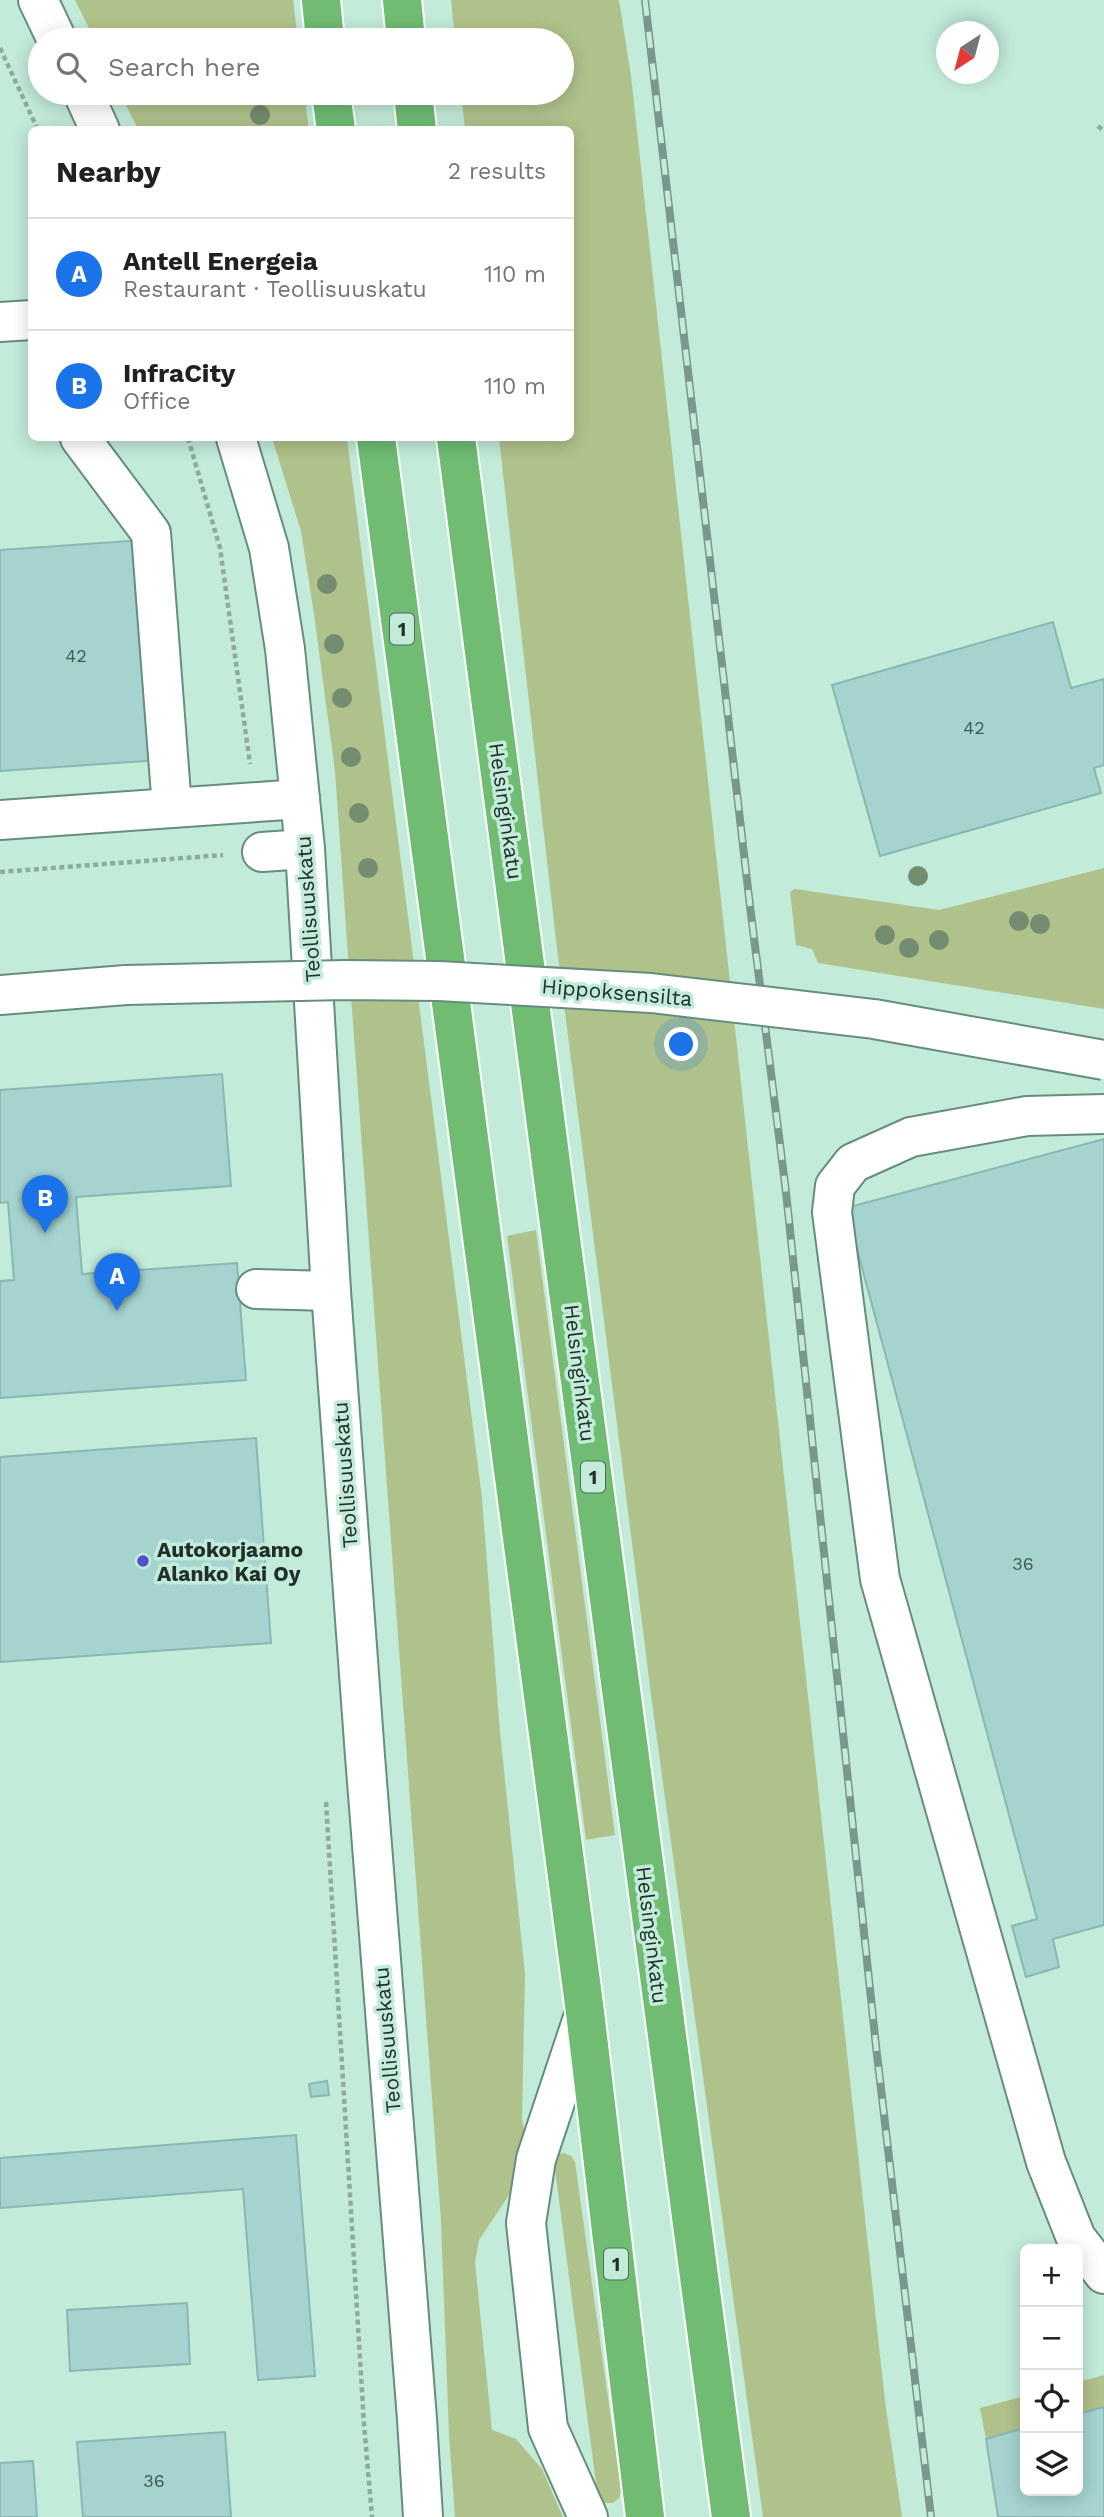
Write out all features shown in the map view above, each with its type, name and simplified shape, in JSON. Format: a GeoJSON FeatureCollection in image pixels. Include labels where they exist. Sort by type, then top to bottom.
{"type":"FeatureCollection","features":[{"type":"Feature","properties":{"kind":"highway"},"geometry":{"type":"LineString","coordinates":[[321,0],[324,28]]}},
{"type":"Feature","properties":{"kind":"highway"},"geometry":{"type":"LineString","coordinates":[[402,0],[406,28]]}},
{"type":"Feature","properties":{"kind":"highway"},"geometry":{"type":"LineString","coordinates":[[332,105],[335,126]]}},
{"type":"Feature","properties":{"kind":"highway"},"geometry":{"type":"LineString","coordinates":[[414,105],[417,126]]}},
{"type":"Feature","properties":{"kind":"highway","name":"1"},"geometry":{"type":"LineString","coordinates":[[376,441],[585,2012],[645,2517]]}},
{"type":"Feature","properties":{"kind":"highway","name":"Helsinginkatu"},"geometry":{"type":"LineString","coordinates":[[456,441],[554,1171],[679,2145],[731,2517]]}},
{"type":"Feature","properties":{"kind":"street"},"geometry":{"type":"LineString","coordinates":[[38,0],[51,28]]}},
{"type":"Feature","properties":{"kind":"street"},"geometry":{"type":"LineString","coordinates":[[89,105],[98,126]]}},
{"type":"Feature","properties":{"kind":"street"},"geometry":{"type":"LineString","coordinates":[[0,322],[28,320]]}},
{"type":"Feature","properties":{"kind":"street"},"geometry":{"type":"LineString","coordinates":[[82,441],[151,533],[172,808]]}},
{"type":"Feature","properties":{"kind":"street","name":"Teollisuuskatu"},"geometry":{"type":"LineString","coordinates":[[237,441],[269,548],[285,649],[300,799],[331,1291],[418,2419],[423,2517]]}},
{"type":"Feature","properties":{"kind":"street"},"geometry":{"type":"LineString","coordinates":[[0,820],[300,799]]}},
{"type":"Feature","properties":{"kind":"street"},"geometry":{"type":"LineString","coordinates":[[262,852],[304,849]]}},
{"type":"Feature","properties":{"kind":"street","name":"Hippoksensilta"},"geometry":{"type":"LineString","coordinates":[[0,995],[126,985],[332,980],[439,981],[652,993],[874,1019],[1104,1060]]}},
{"type":"Feature","properties":{"kind":"street"},"geometry":{"type":"LineString","coordinates":[[1104,1114],[1027,1116],[911,1137],[853,1163],[835,1186],[832,1212],[880,1579],[1046,2162],[1076,2238],[1104,2274]]}},
{"type":"Feature","properties":{"kind":"street"},"geometry":{"type":"LineString","coordinates":[[256,1289],[331,1291]]}},
{"type":"Feature","properties":{"kind":"street"},"geometry":{"type":"LineString","coordinates":[[585,2012],[537,2159],[526,2223],[548,2428],[588,2517]]}},
{"type":"Feature","properties":{"kind":"path"},"geometry":{"type":"LineString","coordinates":[[0,48],[36,126]]}},
{"type":"Feature","properties":{"kind":"path"},"geometry":{"type":"LineString","coordinates":[[1098,126],[1104,131]]}},
{"type":"Feature","properties":{"kind":"path"},"geometry":{"type":"LineString","coordinates":[[189,441],[220,548],[256,802]]}},
{"type":"Feature","properties":{"kind":"path"},"geometry":{"type":"LineString","coordinates":[[0,872],[262,852]]}},
{"type":"Feature","properties":{"kind":"path"},"geometry":{"type":"LineString","coordinates":[[326,1799],[372,2517]]}},
{"type":"Feature","properties":{"kind":"green space"},"geometry":{"type":"Polygon","coordinates":[[[75,0],[293,0],[296,28],[89,28],[75,0]]]}},
{"type":"Feature","properties":{"kind":"green space"},"geometry":{"type":"Polygon","coordinates":[[[451,0],[619,0],[631,76],[885,2401],[902,2517],[763,2517],[653,1710],[556,940],[499,441],[574,441],[574,126],[465,126],[462,105],[574,105],[574,28],[454,28],[451,0]]]}},
{"type":"Feature","properties":{"kind":"green space"},"geometry":{"type":"Polygon","coordinates":[[[126,105],[306,105],[309,126],[136,126],[126,105]]]}},
{"type":"Feature","properties":{"kind":"green space"},"geometry":{"type":"Polygon","coordinates":[[[273,441],[347,441],[482,1498],[500,1732],[525,1974],[522,2119],[527,2144],[515,2186],[479,2240],[475,2262],[492,2430],[516,2439],[542,2469],[563,2517],[455,2517],[449,2435],[441,2221],[335,771],[301,531],[273,441]]]}},
{"type":"Feature","properties":{"kind":"green space"},"geometry":{"type":"Polygon","coordinates":[[[1104,868],[1104,1009],[818,963],[812,949],[796,945],[790,892],[795,889],[939,910],[1104,868]]]}},
{"type":"Feature","properties":{"kind":"green space"},"geometry":{"type":"Polygon","coordinates":[[[536,1230],[615,1835],[586,1840],[507,1236],[536,1230]]]}},
{"type":"Feature","properties":{"kind":"green space"},"geometry":{"type":"Polygon","coordinates":[[[559,2154],[571,2156],[575,2162],[621,2490],[619,2498],[613,2503],[603,2503],[597,2491],[554,2162],[559,2154]]]}},
{"type":"Feature","properties":{"kind":"green space"},"geometry":{"type":"Polygon","coordinates":[[[1104,2375],[1104,2407],[1083,2413],[1083,2381],[1104,2375]]]}},
{"type":"Feature","properties":{"kind":"green space"},"geometry":{"type":"Polygon","coordinates":[[[1020,2397],[1020,2429],[986,2439],[980,2408],[1020,2397]]]}},
{"type":"Feature","properties":{"kind":"building"},"geometry":{"type":"Polygon","coordinates":[[[144,540],[160,760],[0,771],[0,550],[144,540]]]}},
{"type":"Feature","properties":{"kind":"building"},"geometry":{"type":"Polygon","coordinates":[[[1053,622],[1071,688],[1104,679],[1104,765],[1094,768],[1101,793],[880,856],[832,685],[1053,622]]]}},
{"type":"Feature","properties":{"kind":"building"},"geometry":{"type":"Polygon","coordinates":[[[222,1074],[231,1186],[76,1197],[82,1274],[237,1263],[246,1380],[0,1398],[0,1281],[14,1280],[8,1202],[0,1203],[0,1090],[222,1074]]]}},
{"type":"Feature","properties":{"kind":"building"},"geometry":{"type":"Polygon","coordinates":[[[1104,1139],[1104,1925],[1053,1939],[1059,1967],[1026,1977],[1012,1926],[1037,1919],[846,1208],[1104,1139]]]}},
{"type":"Feature","properties":{"kind":"building"},"geometry":{"type":"Polygon","coordinates":[[[256,1438],[271,1643],[0,1662],[0,1457],[256,1438]]]}},
{"type":"Feature","properties":{"kind":"building"},"geometry":{"type":"Polygon","coordinates":[[[327,2081],[329,2095],[311,2097],[309,2084],[327,2081]]]}},
{"type":"Feature","properties":{"kind":"building"},"geometry":{"type":"Polygon","coordinates":[[[296,2135],[315,2376],[258,2380],[243,2189],[0,2208],[0,2158],[296,2135]]]}},
{"type":"Feature","properties":{"kind":"building"},"geometry":{"type":"Polygon","coordinates":[[[187,2303],[190,2364],[70,2371],[67,2310],[187,2303]]]}},
{"type":"Feature","properties":{"kind":"building"},"geometry":{"type":"Polygon","coordinates":[[[1104,2407],[1104,2517],[998,2517],[986,2439],[1020,2429],[1020,2496],[1083,2496],[1083,2413],[1104,2407]]]}},
{"type":"Feature","properties":{"kind":"building"},"geometry":{"type":"Polygon","coordinates":[[[225,2432],[231,2517],[83,2517],[77,2442],[225,2432]]]}},
{"type":"Feature","properties":{"kind":"building"},"geometry":{"type":"Polygon","coordinates":[[[33,2461],[37,2517],[0,2517],[0,2463],[33,2461]]]}},
{"type":"Feature","properties":{"kind":"railway"},"geometry":{"type":"LineString","coordinates":[[645,0],[750,906],[786,1192],[876,2046],[931,2517]]}},
{"type":"Feature","properties":{"kind":"place","name":"InfraCity"},"geometry":{"type":"Point","coordinates":[45,1233]}},
{"type":"Feature","properties":{"kind":"place","name":"Antell Energeia"},"geometry":{"type":"Point","coordinates":[117,1311]}},
{"type":"Feature","properties":{"kind":"place","name":"Autokorjaamo Alanko Kai Oy"},"geometry":{"type":"Point","coordinates":[143,1561]}}]}
